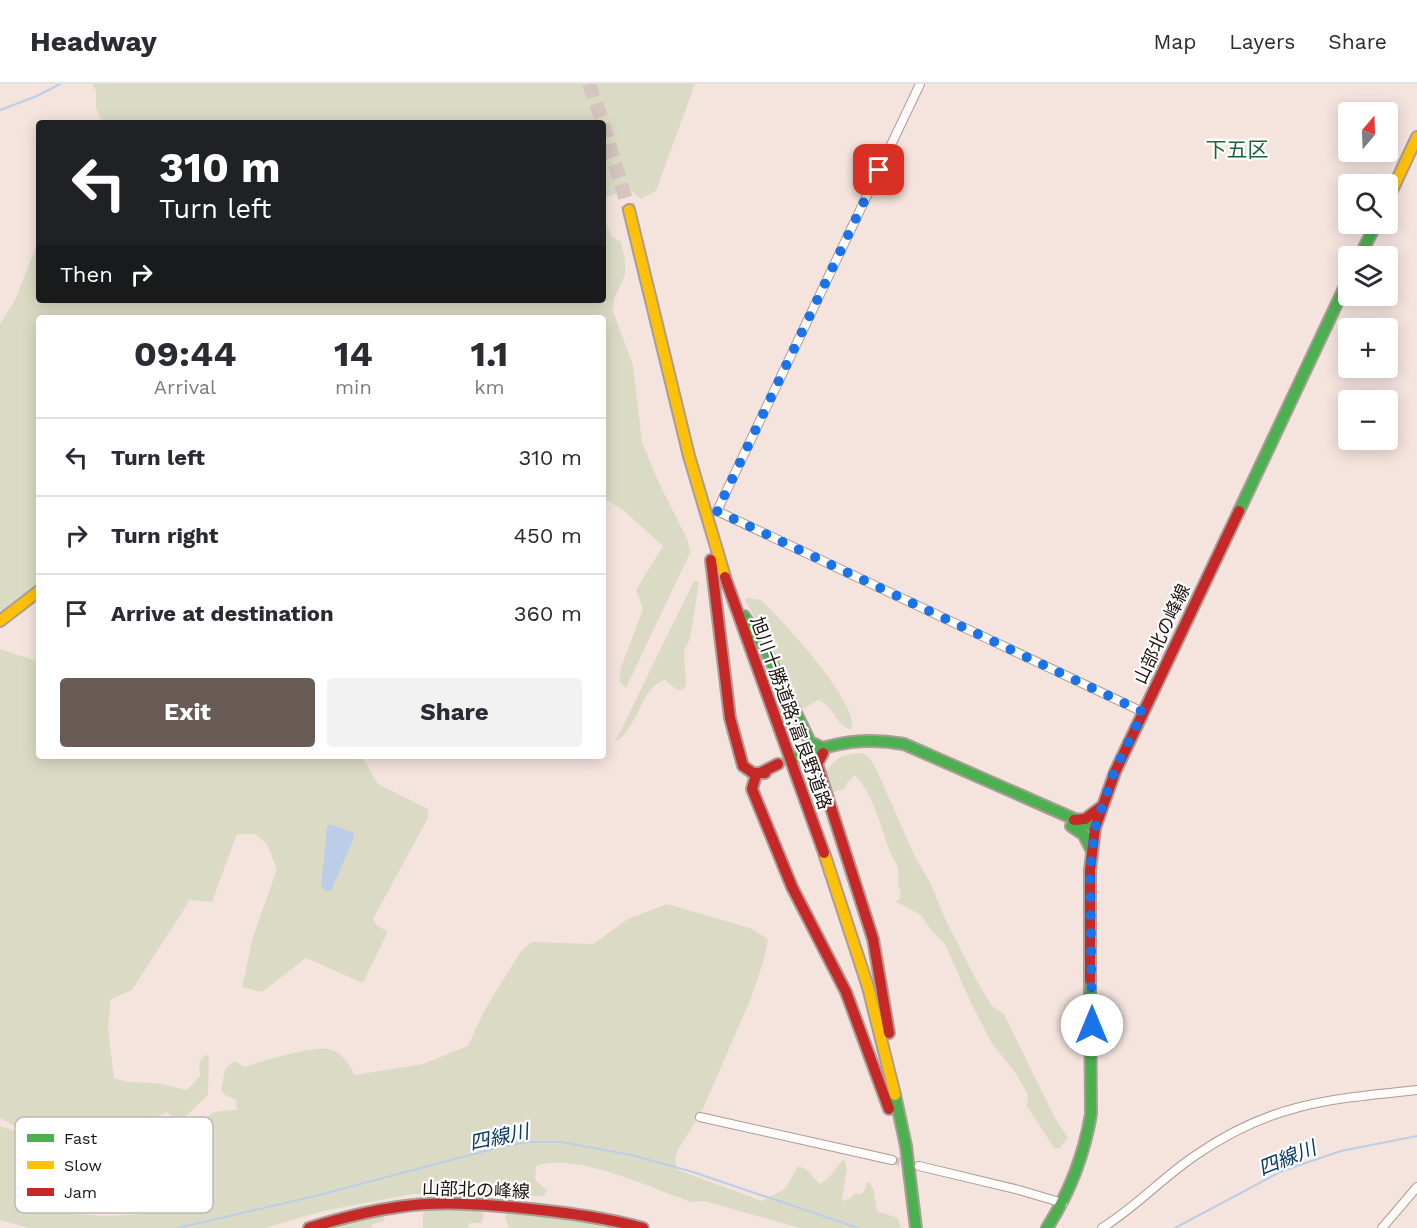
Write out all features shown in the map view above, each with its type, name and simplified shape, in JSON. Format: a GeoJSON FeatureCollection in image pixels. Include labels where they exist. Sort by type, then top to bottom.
{"type":"FeatureCollection","features":[{"type":"Feature","properties":{"kind":"main road"},"geometry":{"type":"LineString","coordinates":[[1398,178],[1417,137]]}},
{"type":"Feature","properties":{"kind":"main road","name":"旭川十勝道路;富良野道路"},"geometry":{"type":"LineString","coordinates":[[909,1228],[893,1108],[881,1033],[847,915],[731,597],[701,503],[626,211],[673,423],[711,560],[839,917],[873,1034],[893,1108],[907,1159],[916,1228]]}},
{"type":"Feature","properties":{"kind":"main road","name":"山部北の峰線"},"geometry":{"type":"LineString","coordinates":[[1047,1228],[1063,1203],[1080,1164],[1091,1114],[1090,870],[1094,831],[1101,807],[1114,772],[1338,301]]}},
{"type":"Feature","properties":{"kind":"main road"},"geometry":{"type":"LineString","coordinates":[[711,560],[730,718],[743,766],[756,775],[780,767]]}},
{"type":"Feature","properties":{"kind":"main road"},"geometry":{"type":"LineString","coordinates":[[0,621],[36,593]]}},
{"type":"Feature","properties":{"kind":"main road"},"geometry":{"type":"LineString","coordinates":[[731,597],[766,651],[810,742],[822,750]]}},
{"type":"Feature","properties":{"kind":"main road"},"geometry":{"type":"LineString","coordinates":[[798,759],[841,742],[874,739],[904,744],[1094,831]]}},
{"type":"Feature","properties":{"kind":"main road"},"geometry":{"type":"LineString","coordinates":[[822,750],[817,764],[873,939],[888,1025],[893,1108]]}},
{"type":"Feature","properties":{"kind":"main road"},"geometry":{"type":"LineString","coordinates":[[756,775],[752,789],[757,803],[792,886],[846,992],[893,1108]]}},
{"type":"Feature","properties":{"kind":"main road"},"geometry":{"type":"LineString","coordinates":[[1073,823],[1085,819],[1101,807]]}},
{"type":"Feature","properties":{"kind":"main road"},"geometry":{"type":"LineString","coordinates":[[1073,823],[1084,835],[1092,851]]}},
{"type":"Feature","properties":{"kind":"main road","name":"山部北の峰線"},"geometry":{"type":"LineString","coordinates":[[309,1228],[374,1210],[424,1203],[547,1209],[614,1220],[643,1228]]}},
{"type":"Feature","properties":{"kind":"street"},"geometry":{"type":"LineString","coordinates":[[920,84],[717,511],[1143,712]]}},
{"type":"Feature","properties":{"kind":"street"},"geometry":{"type":"LineString","coordinates":[[1102,1228],[1194,1156],[1221,1138],[1252,1122],[1324,1100],[1417,1090]]}},
{"type":"Feature","properties":{"kind":"street"},"geometry":{"type":"LineString","coordinates":[[700,1117],[892,1160]]}},
{"type":"Feature","properties":{"kind":"street"},"geometry":{"type":"LineString","coordinates":[[919,1166],[1063,1203]]}},
{"type":"Feature","properties":{"kind":"street"},"geometry":{"type":"LineString","coordinates":[[1382,1228],[1417,1187]]}},
{"type":"Feature","properties":{"kind":"green space"},"geometry":{"type":"Polygon","coordinates":[[[92,84],[695,84],[656,191],[641,199],[630,190],[606,197],[606,120],[101,120],[96,108],[96,91],[92,84]]]}},
{"type":"Feature","properties":{"kind":"green space"},"geometry":{"type":"Polygon","coordinates":[[[606,222],[611,236],[621,242],[625,260],[625,275],[614,299],[613,311],[633,365],[642,442],[658,481],[688,541],[690,553],[626,688],[619,681],[621,667],[643,609],[636,590],[663,546],[624,511],[606,500],[606,315],[36,315],[36,585],[0,612],[0,324],[15,300],[36,247],[36,303],[606,303],[606,222]]]}},
{"type":"Feature","properties":{"kind":"green space"},"geometry":{"type":"Polygon","coordinates":[[[694,581],[699,582],[690,639],[684,651],[686,685],[682,690],[677,690],[665,680],[657,684],[644,699],[629,729],[615,742],[694,581]]]}},
{"type":"Feature","properties":{"kind":"green space"},"geometry":{"type":"Polygon","coordinates":[[[747,598],[761,600],[817,662],[844,700],[851,717],[852,729],[842,725],[828,706],[818,700],[802,710],[745,600],[747,598]]]}},
{"type":"Feature","properties":{"kind":"green space"},"geometry":{"type":"Polygon","coordinates":[[[0,649],[36,661],[36,759],[364,759],[378,784],[428,809],[428,818],[373,919],[377,926],[388,931],[363,983],[306,958],[262,992],[242,987],[253,937],[277,869],[267,844],[255,834],[237,834],[212,902],[190,900],[132,990],[111,999],[108,1027],[114,1078],[128,1082],[156,1083],[187,1090],[200,1076],[199,1063],[206,1054],[209,1058],[208,1095],[185,1117],[171,1117],[167,1112],[155,1117],[15,1117],[15,1126],[0,1118],[0,649]]]}},
{"type":"Feature","properties":{"kind":"green space"},"geometry":{"type":"Polygon","coordinates":[[[862,753],[870,758],[879,775],[915,857],[930,882],[947,923],[978,983],[992,1006],[1004,1014],[1055,1118],[1068,1138],[1060,1148],[1054,1148],[1027,1106],[1028,1095],[1016,1074],[991,1042],[945,944],[931,930],[921,915],[896,902],[900,898],[901,891],[897,867],[867,792],[855,775],[844,789],[834,792],[825,773],[840,757],[862,753]]]}},
{"type":"Feature","properties":{"kind":"green space"},"geometry":{"type":"Polygon","coordinates":[[[667,904],[750,928],[768,939],[763,963],[751,998],[703,1109],[678,1150],[675,1159],[678,1170],[762,1201],[785,1189],[798,1166],[806,1169],[820,1184],[844,1159],[847,1168],[842,1201],[854,1194],[862,1194],[866,1183],[870,1182],[877,1211],[898,1218],[901,1228],[800,1228],[704,1201],[691,1202],[592,1168],[553,1163],[536,1166],[535,1180],[547,1190],[544,1196],[413,1194],[323,1211],[265,1228],[29,1228],[0,1220],[0,1126],[15,1132],[15,1213],[72,1213],[101,1216],[144,1213],[213,1213],[213,1117],[207,1117],[215,1112],[237,1110],[236,1100],[225,1095],[221,1090],[225,1069],[234,1061],[245,1067],[287,1055],[329,1049],[348,1063],[355,1075],[423,1064],[468,1046],[485,1009],[521,951],[532,942],[593,944],[628,919],[667,904]]]}},
{"type":"Feature","properties":{"kind":"green space"},"geometry":{"type":"Polygon","coordinates":[[[443,1206],[482,1210],[484,1215],[482,1223],[470,1223],[467,1228],[423,1228],[423,1213],[428,1208],[443,1206]]]}},
{"type":"Feature","properties":{"kind":"green space"},"geometry":{"type":"Polygon","coordinates":[[[508,1213],[554,1216],[629,1228],[509,1228],[505,1217],[508,1213]]]}},
{"type":"Feature","properties":{"kind":"green space"},"geometry":{"type":"Polygon","coordinates":[[[383,1216],[384,1221],[372,1224],[372,1228],[335,1228],[347,1222],[383,1216]]]}},
{"type":"Feature","properties":{"kind":"water"},"geometry":{"type":"Polygon","coordinates":[[[330,824],[354,833],[354,837],[331,891],[325,891],[321,887],[327,827],[330,824]]]}},
{"type":"Feature","properties":{"kind":"waterway"},"geometry":{"type":"LineString","coordinates":[[0,110],[37,96],[60,84]]}},
{"type":"Feature","properties":{"kind":"waterway","name":"四線川"},"geometry":{"type":"LineString","coordinates":[[1175,1228],[1282,1171],[1341,1151],[1417,1136]]}},
{"type":"Feature","properties":{"kind":"waterway","name":"四線川"},"geometry":{"type":"LineString","coordinates":[[178,1228],[319,1195],[500,1147],[528,1142],[561,1142],[631,1155],[693,1172],[858,1228]]}},
{"type":"Feature","properties":{"kind":"tunnel"},"geometry":{"type":"LineString","coordinates":[[589,84],[602,120]]}},
{"type":"Feature","properties":{"kind":"tunnel"},"geometry":{"type":"LineString","coordinates":[[606,134],[629,210]]}},
{"type":"Feature","properties":{"kind":"tunnel"},"geometry":{"type":"LineString","coordinates":[[892,1160],[919,1166]]}},
{"type":"Feature","properties":{"kind":"traffic: fast"},"geometry":{"type":"LineString","coordinates":[[1365,246],[1371,234]]}},
{"type":"Feature","properties":{"kind":"traffic: fast"},"geometry":{"type":"LineString","coordinates":[[1239,511],[1338,301]]}},
{"type":"Feature","properties":{"kind":"traffic: fast"},"geometry":{"type":"LineString","coordinates":[[744,616],[766,651],[810,742],[821,747]]}},
{"type":"Feature","properties":{"kind":"traffic: fast"},"geometry":{"type":"LineString","coordinates":[[797,757],[850,742],[876,741],[904,744],[1095,828]]}},
{"type":"Feature","properties":{"kind":"traffic: fast"},"geometry":{"type":"LineString","coordinates":[[1071,826],[1084,835],[1092,851]]}},
{"type":"Feature","properties":{"kind":"traffic: fast"},"geometry":{"type":"LineString","coordinates":[[1047,1228],[1063,1201],[1075,1173],[1091,1114],[1090,980]]}},
{"type":"Feature","properties":{"kind":"traffic: fast"},"geometry":{"type":"LineString","coordinates":[[895,1095],[906,1146],[916,1228]]}},
{"type":"Feature","properties":{"kind":"traffic: slow"},"geometry":{"type":"LineString","coordinates":[[1398,178],[1417,137]]}},
{"type":"Feature","properties":{"kind":"traffic: slow"},"geometry":{"type":"LineString","coordinates":[[629,210],[689,456],[725,577]]}},
{"type":"Feature","properties":{"kind":"traffic: slow"},"geometry":{"type":"LineString","coordinates":[[0,621],[36,593]]}},
{"type":"Feature","properties":{"kind":"traffic: slow"},"geometry":{"type":"LineString","coordinates":[[824,853],[868,987],[895,1095]]}},
{"type":"Feature","properties":{"kind":"traffic: jam"},"geometry":{"type":"LineString","coordinates":[[1090,980],[1090,870],[1095,828],[1115,772],[1239,511]]}},
{"type":"Feature","properties":{"kind":"traffic: jam"},"geometry":{"type":"LineString","coordinates":[[711,560],[730,718],[743,766],[753,773],[765,773]]}},
{"type":"Feature","properties":{"kind":"traffic: jam"},"geometry":{"type":"LineString","coordinates":[[725,577],[824,853]]}},
{"type":"Feature","properties":{"kind":"traffic: jam"},"geometry":{"type":"LineString","coordinates":[[823,753],[817,764],[873,939],[889,1033]]}},
{"type":"Feature","properties":{"kind":"traffic: jam"},"geometry":{"type":"LineString","coordinates":[[778,764],[756,775],[752,789],[792,887],[846,992],[889,1109]]}},
{"type":"Feature","properties":{"kind":"traffic: jam"},"geometry":{"type":"LineString","coordinates":[[1074,820],[1085,819],[1101,807]]}},
{"type":"Feature","properties":{"kind":"traffic: jam"},"geometry":{"type":"LineString","coordinates":[[309,1228],[376,1211],[413,1205],[444,1204],[490,1205],[552,1211],[643,1228]]}},
{"type":"Feature","properties":{"kind":"district","name":"下五区"},"geometry":{"type":"Point","coordinates":[1237,150]}},
{"type":"Feature","properties":{"kind":"route"},"geometry":{"type":"LineString","coordinates":[[879,170],[717,511],[1143,712],[1114,772],[1095,828],[1090,870],[1092,1025]]}}]}
